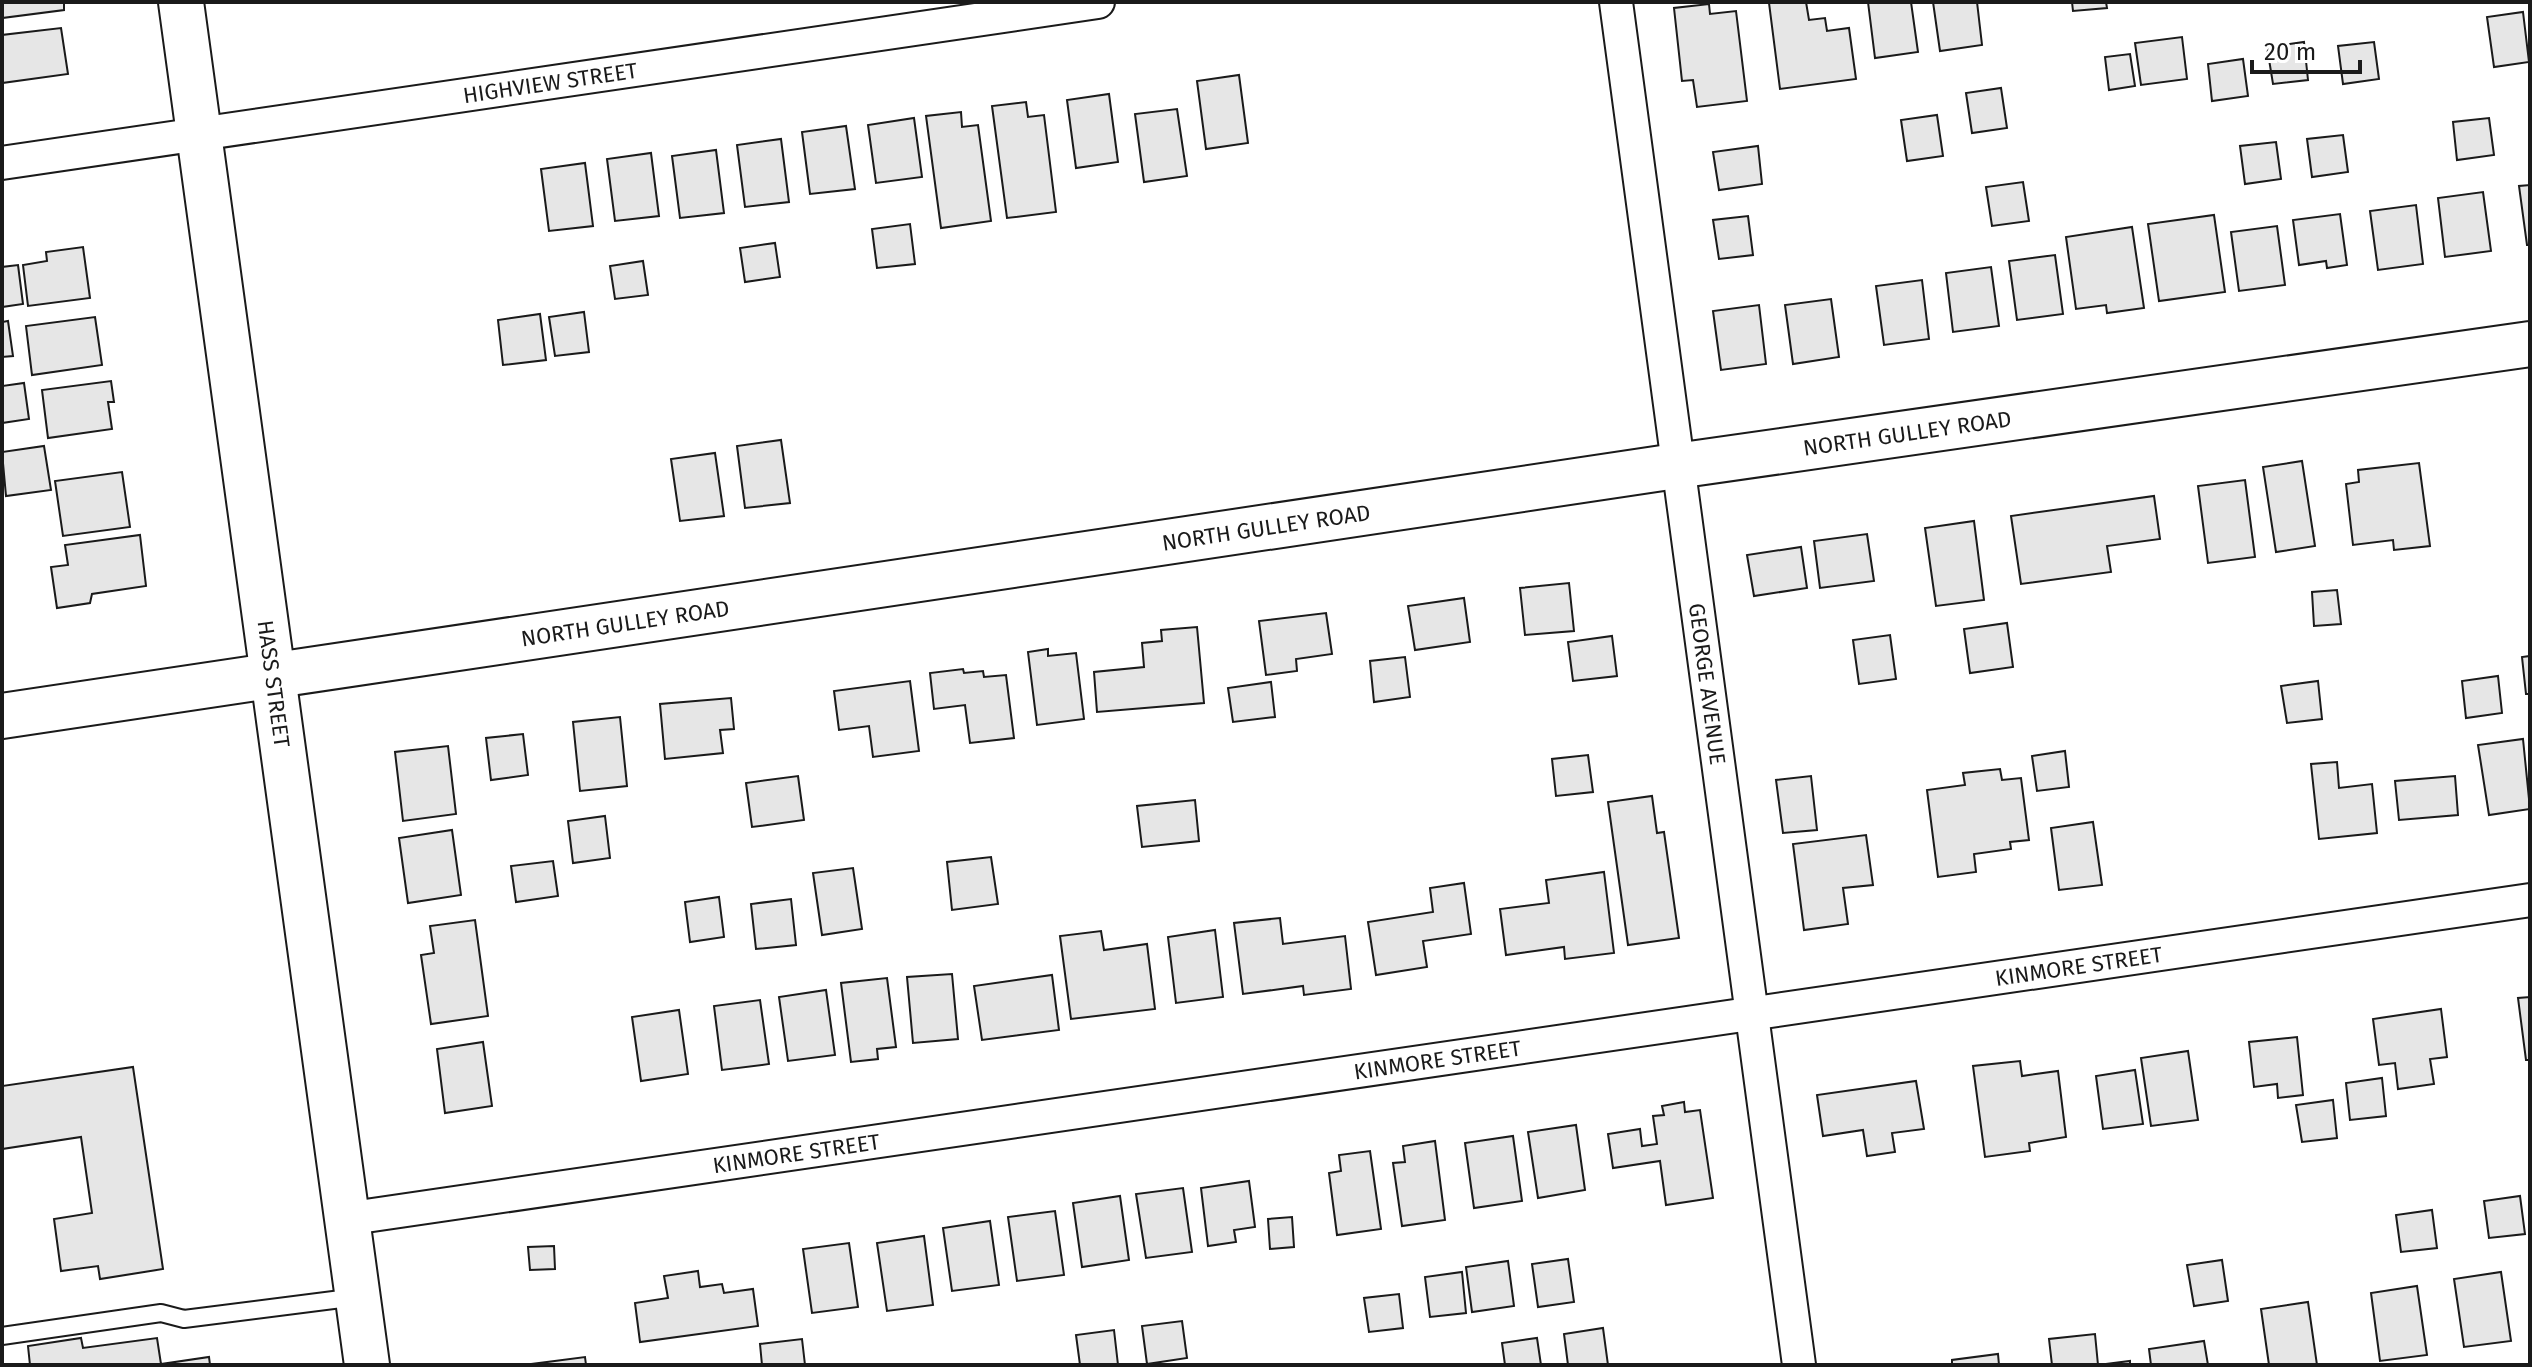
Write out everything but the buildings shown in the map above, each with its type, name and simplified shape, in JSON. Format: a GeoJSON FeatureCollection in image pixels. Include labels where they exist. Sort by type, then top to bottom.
{"type":"FeatureCollection","features":[{"type":"Feature","properties":{"kind":"street","name":"HASS STREET"},"geometry":{"type":"LineString","coordinates":[[181,2],[270,674],[367,1365]]}},
{"type":"Feature","properties":{"kind":"street","name":"HIGHVIEW STREET"},"geometry":{"type":"LineString","coordinates":[[2,163],[1098,2]]}},
{"type":"Feature","properties":{"kind":"street","name":"GEORGE AVENUE"},"geometry":{"type":"LineString","coordinates":[[1616,2],[1799,1365]]}},
{"type":"Feature","properties":{"kind":"street","name":"NORTH GULLEY ROAD"},"geometry":{"type":"LineString","coordinates":[[2,716],[1676,466],[2530,344]]}},
{"type":"Feature","properties":{"kind":"street","name":"KINMORE STREET"},"geometry":{"type":"LineString","coordinates":[[345,1219],[2530,900]]}},
{"type":"Feature","properties":{"kind":"lane"},"geometry":{"type":"LineString","coordinates":[[2,1336],[161,1313],[184,1319],[358,1297]]}}]}
